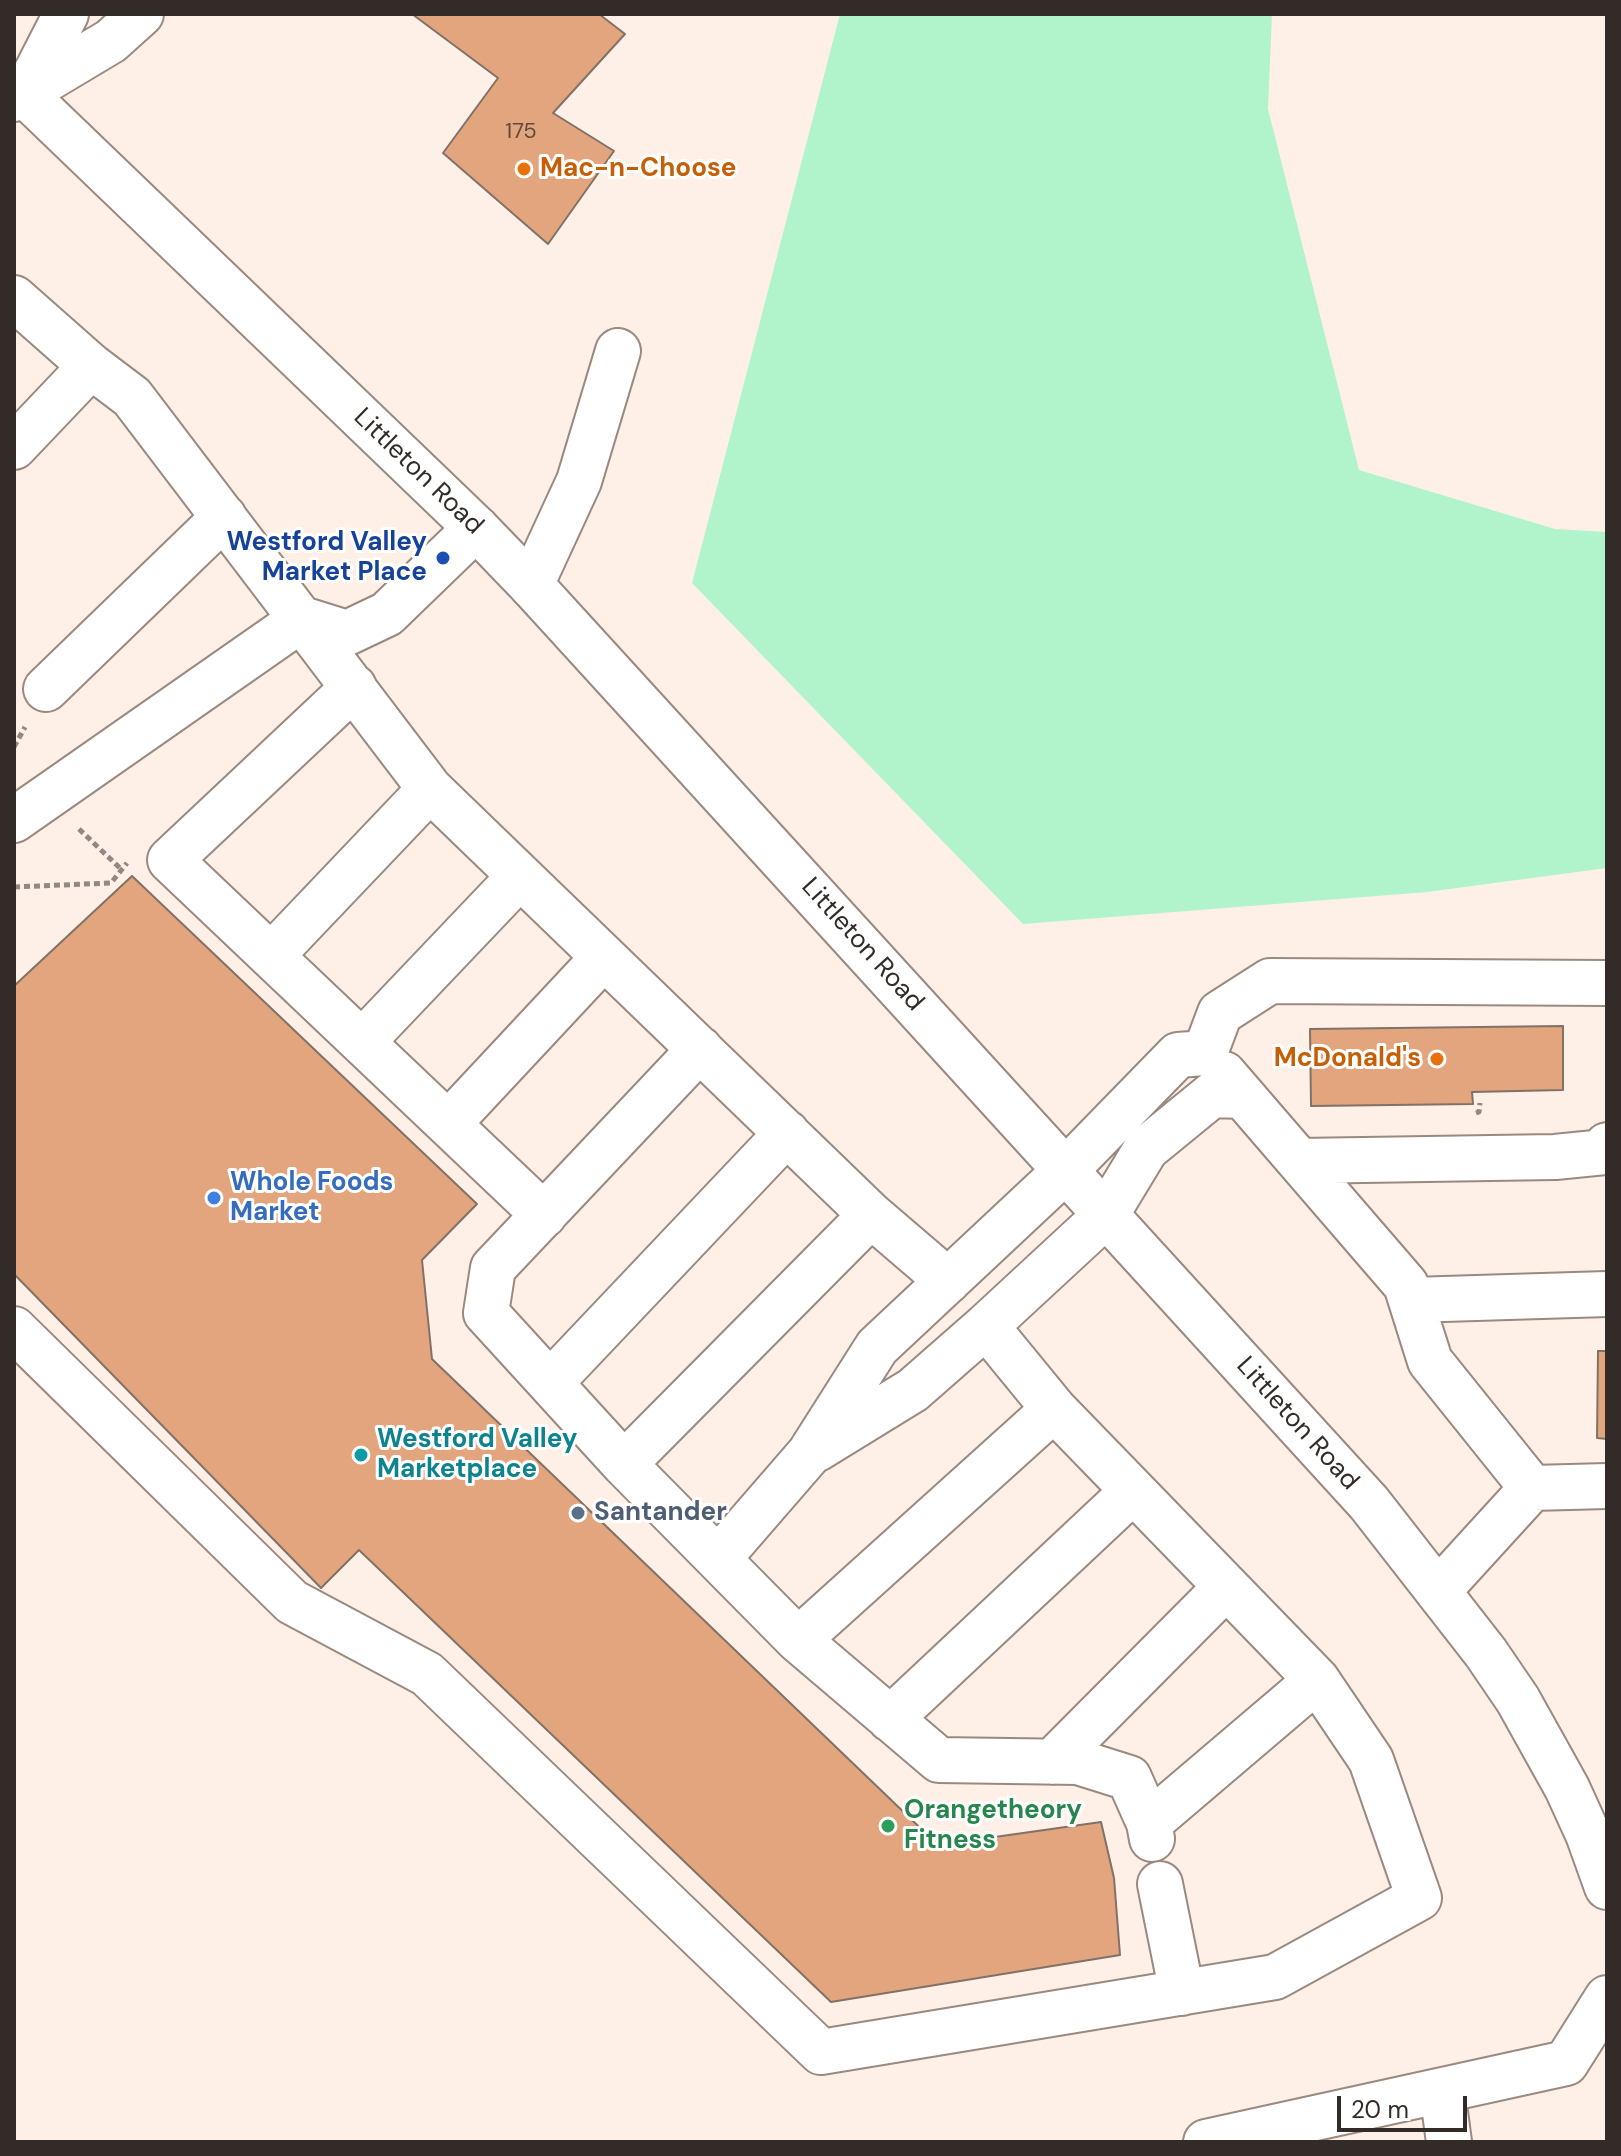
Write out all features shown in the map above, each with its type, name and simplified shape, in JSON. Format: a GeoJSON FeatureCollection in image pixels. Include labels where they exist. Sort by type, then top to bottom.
{"type":"FeatureCollection","features":[{"type":"Feature","properties":{"kind":"main road"},"geometry":{"type":"LineString","coordinates":[[16,98],[66,14]]}},
{"type":"Feature","properties":{"kind":"main road"},"geometry":{"type":"LineString","coordinates":[[16,98],[111,41],[141,14]]}},
{"type":"Feature","properties":{"kind":"main road","name":"Littleton Road"},"geometry":{"type":"LineString","coordinates":[[16,98],[476,528],[531,585],[1369,1503],[1518,1700],[1567,1788],[1607,1887]]}},
{"type":"Feature","properties":{"kind":"main road"},"geometry":{"type":"LineString","coordinates":[[14,298],[91,366],[132,397],[430,789],[871,1215],[948,1281]]}},
{"type":"Feature","properties":{"kind":"main road"},"geometry":{"type":"LineString","coordinates":[[531,585],[579,481],[618,351]]}},
{"type":"Feature","properties":{"kind":"main road"},"geometry":{"type":"LineString","coordinates":[[14,447],[91,366]]}},
{"type":"Feature","properties":{"kind":"main road"},"geometry":{"type":"LineString","coordinates":[[46,689],[224,517]]}},
{"type":"Feature","properties":{"kind":"main road"},"geometry":{"type":"LineString","coordinates":[[302,619],[347,633],[387,614],[476,528]]}},
{"type":"Feature","properties":{"kind":"main road"},"geometry":{"type":"LineString","coordinates":[[14,820],[302,619]]}},
{"type":"Feature","properties":{"kind":"main road"},"geometry":{"type":"LineString","coordinates":[[354,687],[170,860],[544,1215]]}},
{"type":"Feature","properties":{"kind":"main road"},"geometry":{"type":"LineString","coordinates":[[271,956],[430,789]]}},
{"type":"Feature","properties":{"kind":"main road"},"geometry":{"type":"LineString","coordinates":[[362,1042],[520,876]]}},
{"type":"Feature","properties":{"kind":"main road"},"geometry":{"type":"LineString","coordinates":[[448,1124],[604,957]]}},
{"type":"Feature","properties":{"kind":"main road"},"geometry":{"type":"LineString","coordinates":[[1205,1053],[1220,1013],[1270,981],[1607,983]]}},
{"type":"Feature","properties":{"kind":"main road"},"geometry":{"type":"LineString","coordinates":[[700,1049],[493,1268],[486,1313],[624,1464],[798,1640],[939,1760],[1078,1762],[1129,1778],[1150,1831],[1317,1680]]}},
{"type":"Feature","properties":{"kind":"main road"},"geometry":{"type":"LineString","coordinates":[[718,1559],[809,1454],[877,1347],[1066,1170],[1178,1055],[1205,1053]]}},
{"type":"Feature","properties":{"kind":"main road"},"geometry":{"type":"LineString","coordinates":[[1205,1053],[1406,1285],[1430,1361],[1532,1488]]}},
{"type":"Feature","properties":{"kind":"main road"},"geometry":{"type":"LineString","coordinates":[[809,1454],[913,1390],[986,1326],[1106,1215],[1146,1149],[1212,1095],[1243,1096]]}},
{"type":"Feature","properties":{"kind":"main road"},"geometry":{"type":"LineString","coordinates":[[550,1383],[787,1133]]}},
{"type":"Feature","properties":{"kind":"main road"},"geometry":{"type":"LineString","coordinates":[[1299,1161],[1555,1157],[1605,1152],[1607,1145]]}},
{"type":"Feature","properties":{"kind":"main road"},"geometry":{"type":"LineString","coordinates":[[624,1464],[871,1215]]}},
{"type":"Feature","properties":{"kind":"main road"},"geometry":{"type":"LineString","coordinates":[[1411,1300],[1607,1294]]}},
{"type":"Feature","properties":{"kind":"main road"},"geometry":{"type":"LineString","coordinates":[[14,1329],[292,1602],[427,1674],[821,2052],[1275,1977],[1419,1898],[1371,1760],[1317,1680],[1054,1409],[986,1326]]}},
{"type":"Feature","properties":{"kind":"main road"},"geometry":{"type":"LineString","coordinates":[[798,1640],[1054,1409]]}},
{"type":"Feature","properties":{"kind":"main road"},"geometry":{"type":"LineString","coordinates":[[1438,1591],[1532,1488],[1607,1486]]}},
{"type":"Feature","properties":{"kind":"main road"},"geometry":{"type":"LineString","coordinates":[[890,1719],[1133,1491]]}},
{"type":"Feature","properties":{"kind":"main road"},"geometry":{"type":"LineString","coordinates":[[1052,1762],[1226,1587]]}},
{"type":"Feature","properties":{"kind":"main road"},"geometry":{"type":"LineString","coordinates":[[1160,1884],[1182,1993]]}},
{"type":"Feature","properties":{"kind":"main road"},"geometry":{"type":"LineString","coordinates":[[1206,2142],[1566,2063],[1607,1998]]}},
{"type":"Feature","properties":{"kind":"main road"},"geometry":{"type":"LineString","coordinates":[[1442,2090],[1449,2142]]}},
{"type":"Feature","properties":{"kind":"path"},"geometry":{"type":"LineString","coordinates":[[72,823],[122,870]]}},
{"type":"Feature","properties":{"kind":"green space"},"geometry":{"type":"Polygon","coordinates":[[[840,14],[1272,14],[1268,109],[1359,470],[1555,529],[1607,532],[1607,868],[1427,892],[1023,924],[692,583],[840,14]]]}},
{"type":"Feature","properties":{"kind":"building"},"geometry":{"type":"Polygon","coordinates":[[[412,14],[599,14],[625,34],[553,113],[614,151],[548,244],[443,153],[498,78],[412,14]]]}},
{"type":"Feature","properties":{"kind":"building","name":"Westford Valley Marketplace"},"geometry":{"type":"Polygon","coordinates":[[[132,876],[477,1204],[422,1260],[432,1359],[938,1845],[1101,1822],[1114,1878],[1120,1955],[831,2002],[359,1550],[321,1588],[14,1274],[14,986],[132,876]]]}},
{"type":"Feature","properties":{"kind":"building","name":"McDonald's"},"geometry":{"type":"Polygon","coordinates":[[[1563,1026],[1563,1090],[1472,1092],[1473,1104],[1311,1106],[1310,1029],[1563,1026]]]}},
{"type":"Feature","properties":{"kind":"building"},"geometry":{"type":"Polygon","coordinates":[[[1598,1351],[1607,1351],[1607,1439],[1597,1438],[1598,1351]]]}},
{"type":"Feature","properties":{"kind":"place","name":"Mac-n-Choose"},"geometry":{"type":"Point","coordinates":[524,169]}},
{"type":"Feature","properties":{"kind":"place","name":"Westford Valley Market Place"},"geometry":{"type":"Point","coordinates":[443,558]}},
{"type":"Feature","properties":{"kind":"place","name":"McDonald's"},"geometry":{"type":"Point","coordinates":[1437,1059]}},
{"type":"Feature","properties":{"kind":"place","name":"Whole Foods Market"},"geometry":{"type":"Point","coordinates":[214,1198]}},
{"type":"Feature","properties":{"kind":"place","name":"Westford Valley Marketplace"},"geometry":{"type":"Point","coordinates":[361,1455]}},
{"type":"Feature","properties":{"kind":"place","name":"Santander"},"geometry":{"type":"Point","coordinates":[578,1513]}},
{"type":"Feature","properties":{"kind":"place","name":"Orangetheory Fitness"},"geometry":{"type":"Point","coordinates":[888,1826]}}]}
